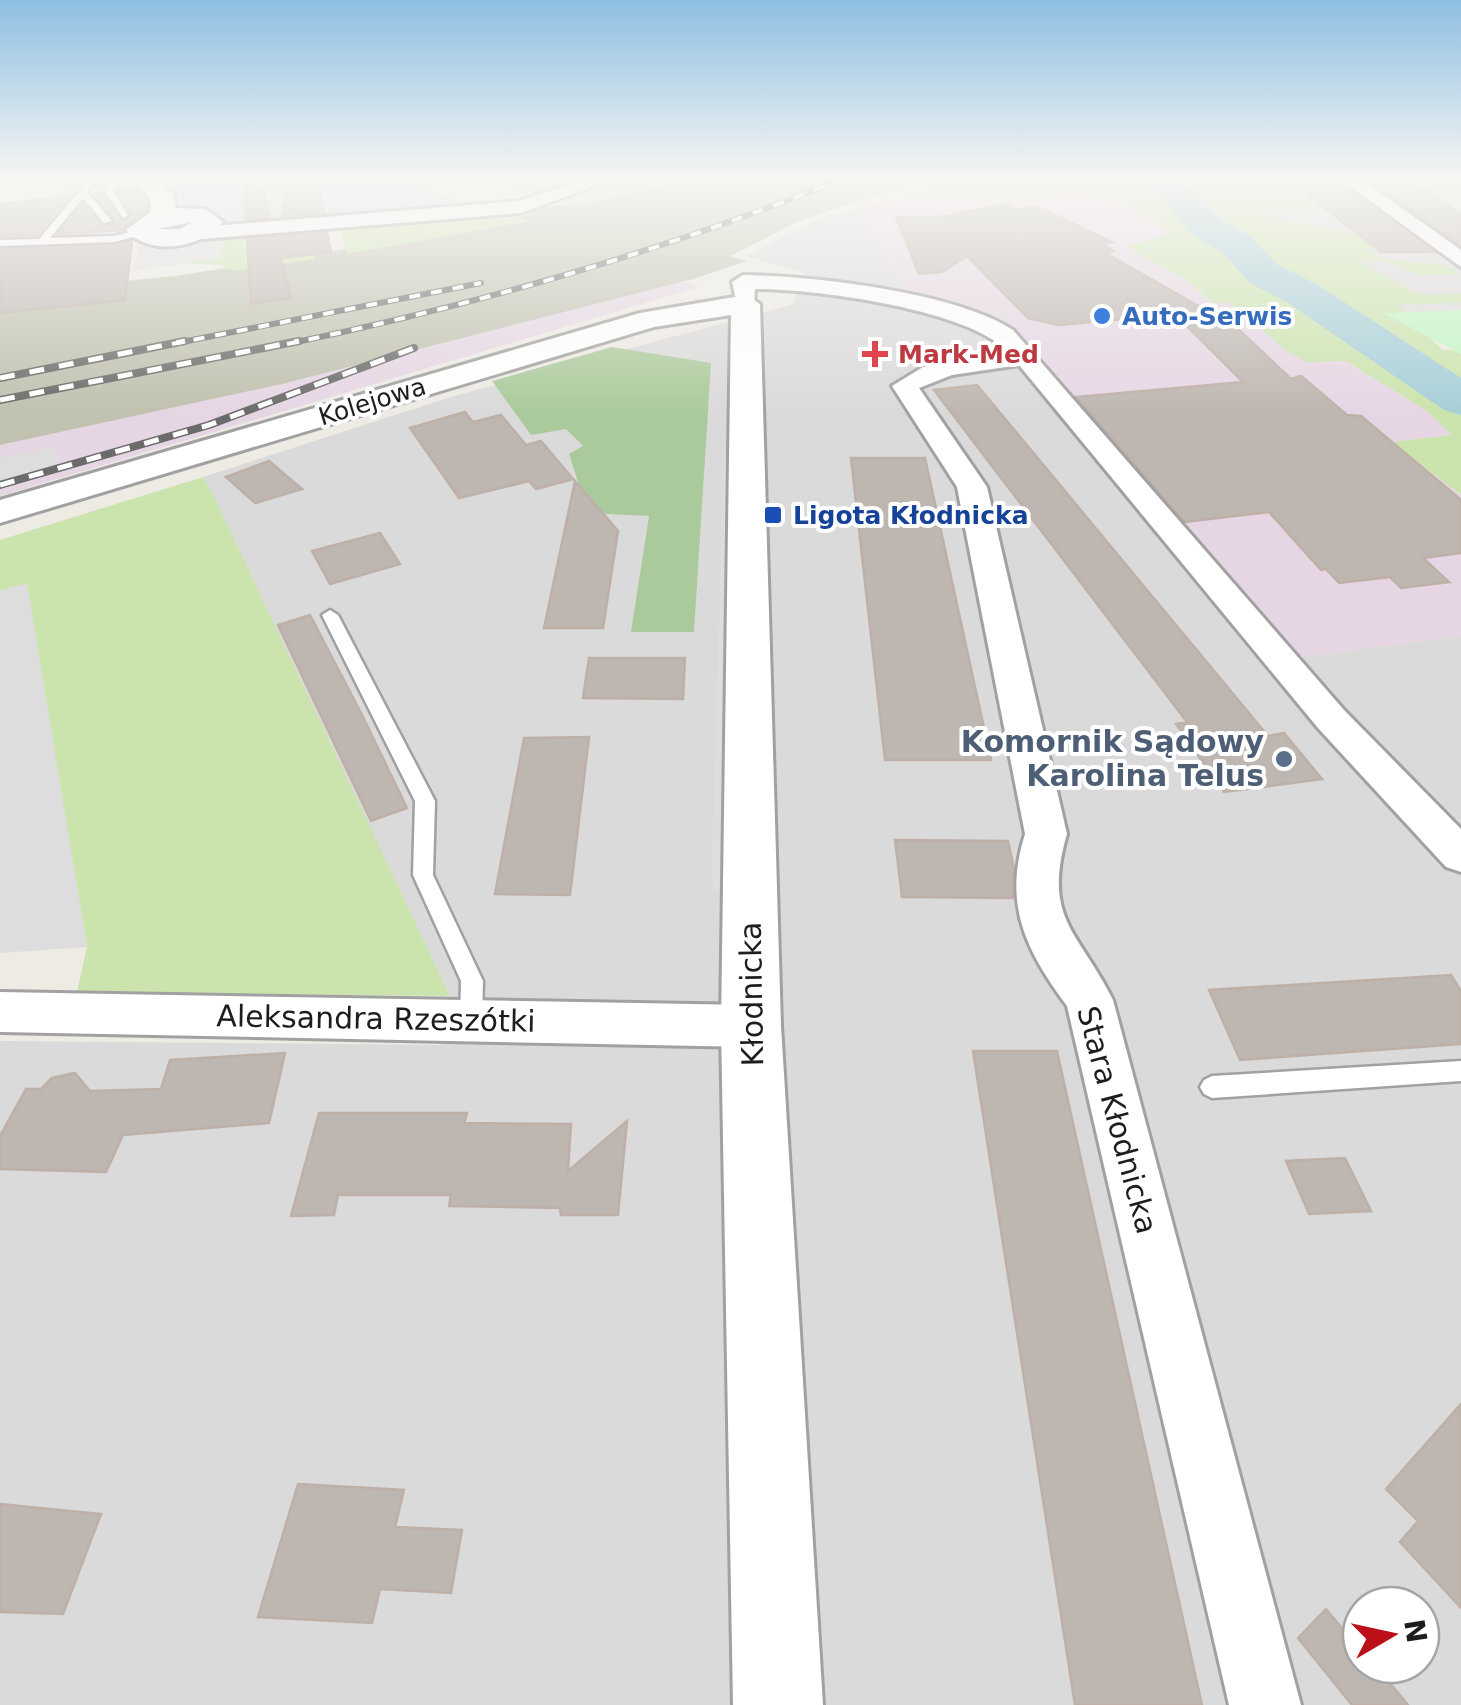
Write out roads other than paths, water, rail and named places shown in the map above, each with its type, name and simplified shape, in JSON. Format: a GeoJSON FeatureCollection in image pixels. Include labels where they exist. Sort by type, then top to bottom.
{"type":"FeatureCollection","features":[{"type":"Feature","properties":{"kind":"street"},"geometry":{"type":"LineString","coordinates":[[744,293],[806,284],[999,331],[1025,356],[1330,719],[1461,856]]}},
{"type":"Feature","properties":{"kind":"street","name":"Kolejowa"},"geometry":{"type":"LineString","coordinates":[[0,512],[744,293]]}},
{"type":"Feature","properties":{"kind":"street","name":"Kłodnicka"},"geometry":{"type":"LineString","coordinates":[[744,293],[751,1026],[778,1705]]}},
{"type":"Feature","properties":{"kind":"street","name":"Stara Kłodnicka"},"geometry":{"type":"LineString","coordinates":[[1025,356],[928,374],[906,386],[912,402],[959,458],[972,487],[1046,834],[1035,873],[1045,920],[1056,951],[1089,1000],[1265,1705]]}},
{"type":"Feature","properties":{"kind":"street","name":"Aleksandra Rzeszótki"},"geometry":{"type":"LineString","coordinates":[[0,1012],[751,1026]]}},
{"type":"Feature","properties":{"kind":"lane"},"geometry":{"type":"LineString","coordinates":[[330,615],[426,801],[423,875],[472,982],[471,1020]]}},
{"type":"Feature","properties":{"kind":"lane"},"geometry":{"type":"LineString","coordinates":[[1212,1087],[1461,1071]]}},
{"type":"Feature","properties":{"kind":"waterway"},"geometry":{"type":"LineString","coordinates":[[1247,256],[1264,274],[1303,294],[1461,400]]}},
{"type":"Feature","properties":{"kind":"railway"},"geometry":{"type":"LineString","coordinates":[[287,344],[501,293],[630,256]]}},
{"type":"Feature","properties":{"kind":"railway"},"geometry":{"type":"LineString","coordinates":[[172,344],[481,283]]}},
{"type":"Feature","properties":{"kind":"railway"},"geometry":{"type":"LineString","coordinates":[[0,378],[185,341]]}},
{"type":"Feature","properties":{"kind":"railway"},"geometry":{"type":"LineString","coordinates":[[0,400],[299,341]]}},
{"type":"Feature","properties":{"kind":"railway"},"geometry":{"type":"LineString","coordinates":[[0,485],[209,425],[414,348]]}},
{"type":"Feature","properties":{"kind":"place","name":"Auto-Serwis"},"geometry":{"type":"Point","coordinates":[1102,316]}},
{"type":"Feature","properties":{"kind":"place","name":"Mark-Med"},"geometry":{"type":"Point","coordinates":[875,354]}},
{"type":"Feature","properties":{"kind":"place","name":"Ligota Kłodnicka"},"geometry":{"type":"Point","coordinates":[773,515]}},
{"type":"Feature","properties":{"kind":"place","name":"Komornik Sądowy Karolina Telus"},"geometry":{"type":"Point","coordinates":[1284,759]}}]}
